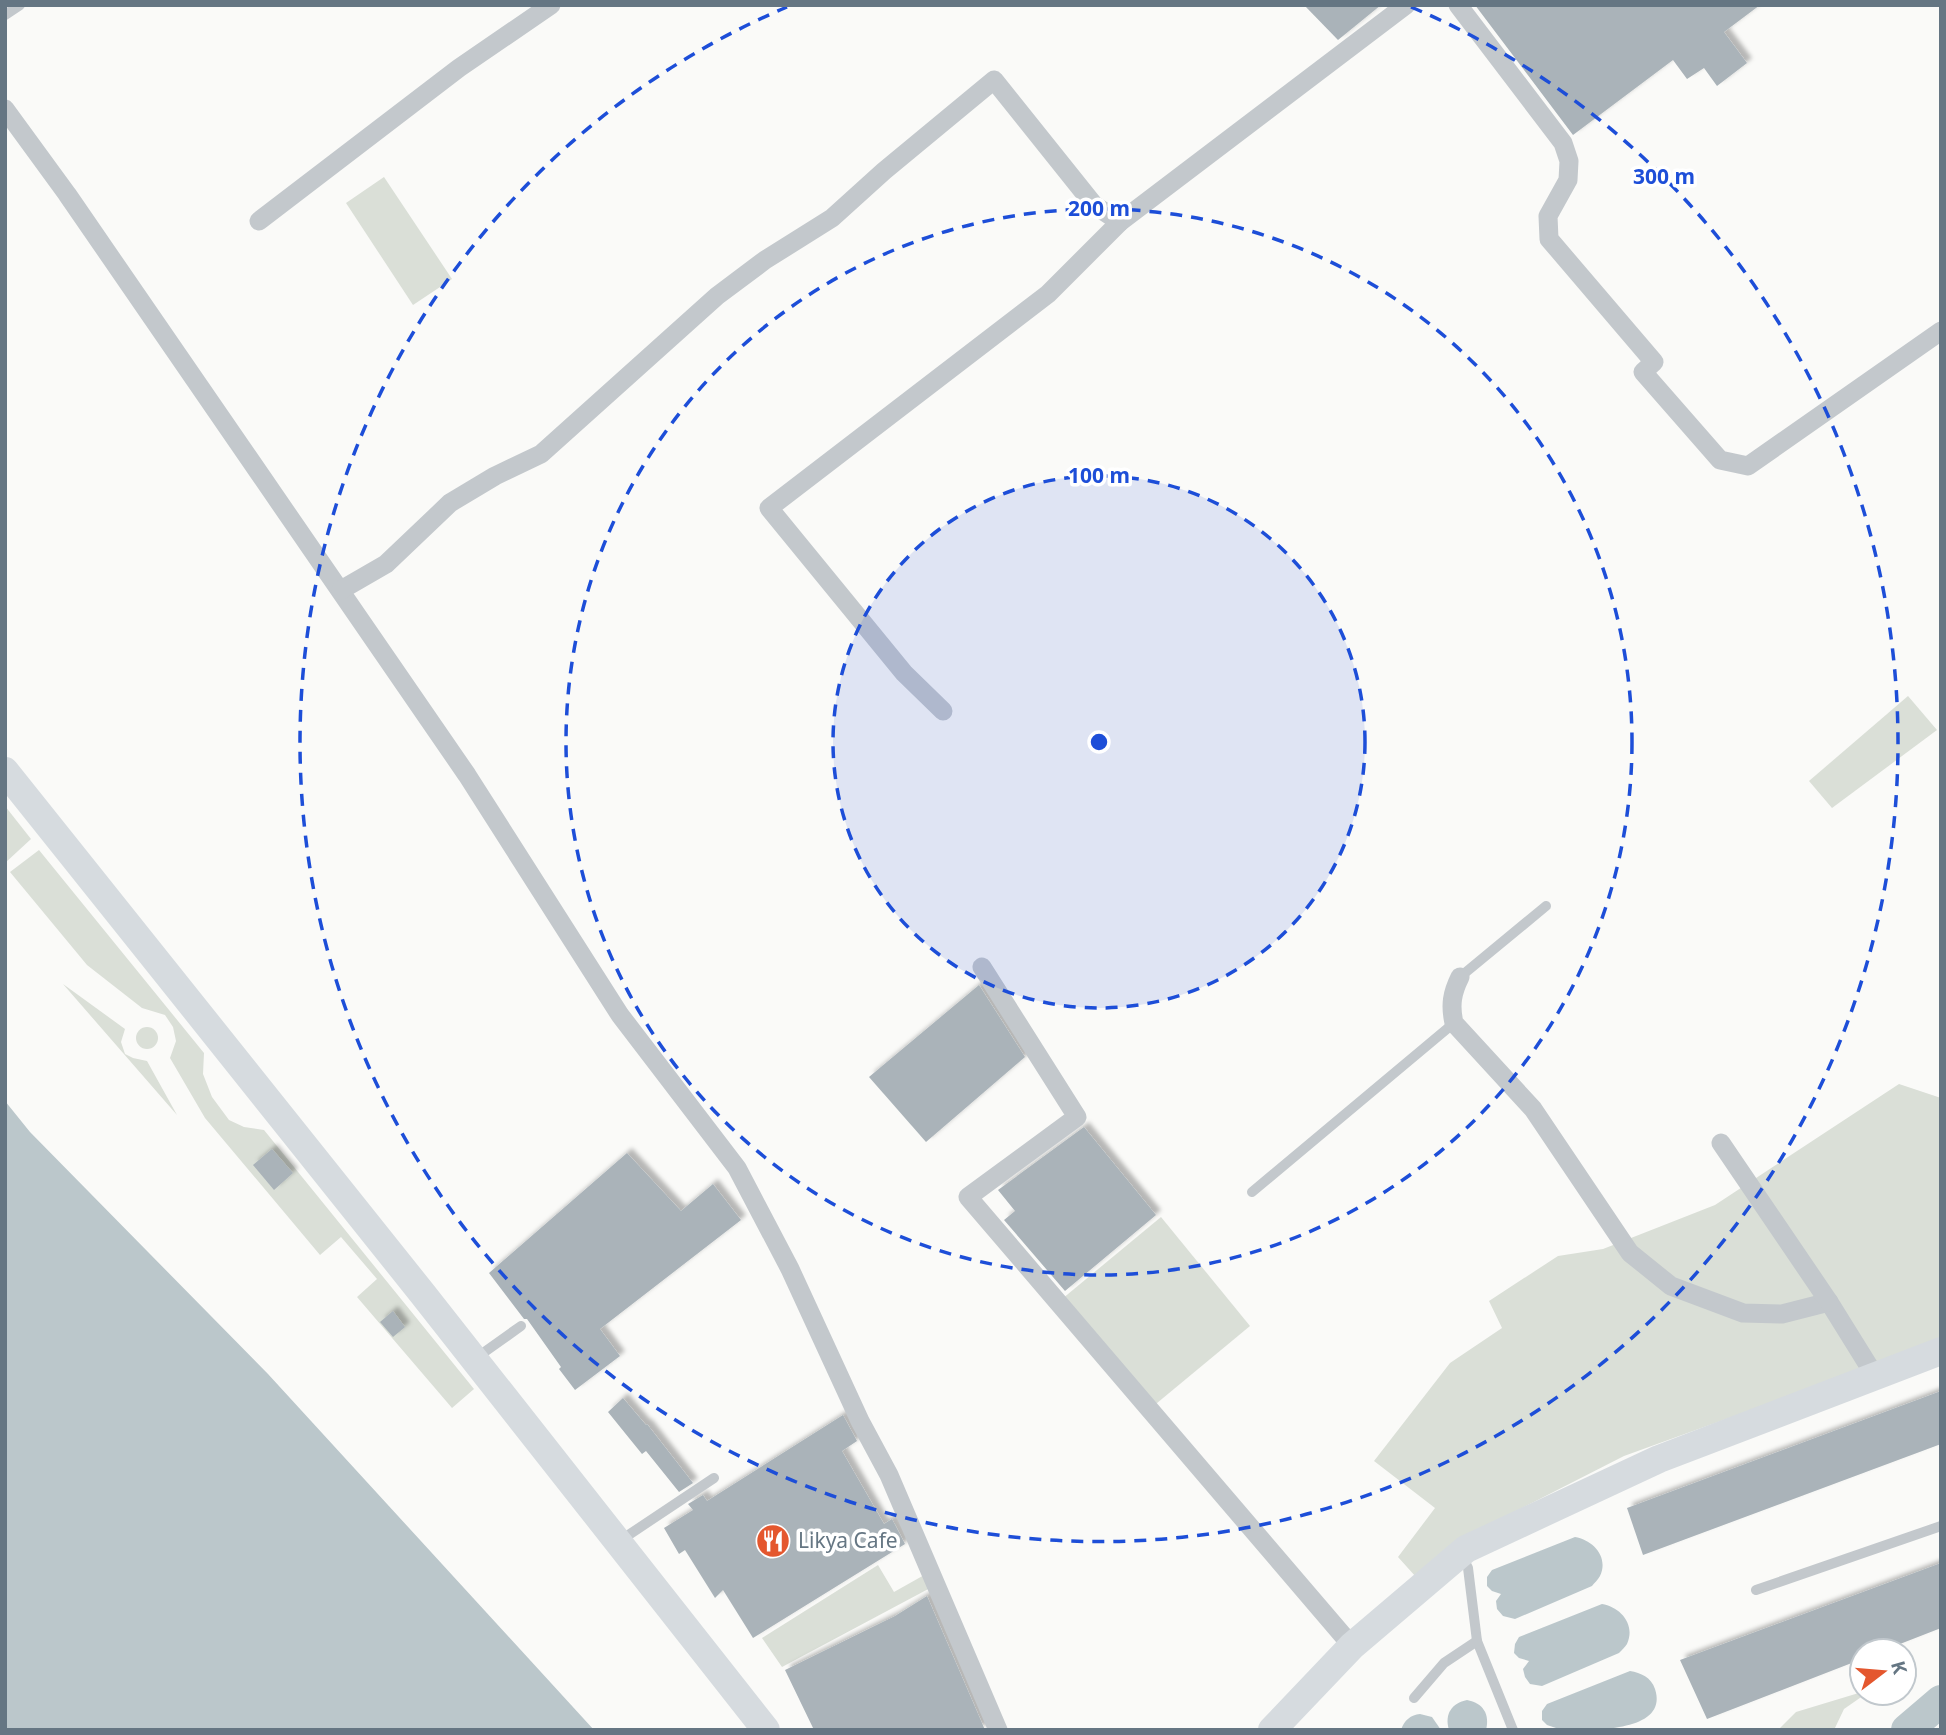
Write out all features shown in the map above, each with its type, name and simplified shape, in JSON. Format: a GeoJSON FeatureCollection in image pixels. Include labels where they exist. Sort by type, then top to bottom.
{"type":"FeatureCollection","features":[{"type":"Feature","properties":{"kind":"street"},"geometry":{"type":"LineString","coordinates":[[259,221],[460,68],[551,5]]}},
{"type":"Feature","properties":{"kind":"street"},"geometry":{"type":"LineString","coordinates":[[943,711],[904,673],[769,508],[1048,294],[1120,222],[1406,5]]}},
{"type":"Feature","properties":{"kind":"street"},"geometry":{"type":"LineString","coordinates":[[1458,5],[1563,143],[1569,161],[1568,180],[1548,216],[1549,239],[1654,362],[1643,372],[1720,460],[1748,466],[1941,331]]}},
{"type":"Feature","properties":{"kind":"street"},"geometry":{"type":"LineString","coordinates":[[341,590],[386,564],[450,503],[495,476],[541,454],[717,296],[765,260],[832,218],[994,80],[1094,205],[1120,222]]}},
{"type":"Feature","properties":{"kind":"street"},"geometry":{"type":"LineString","coordinates":[[5,109],[67,194],[467,775],[620,1016],[737,1168],[790,1269],[860,1421],[889,1475],[998,1730]]}},
{"type":"Feature","properties":{"kind":"street"},"geometry":{"type":"LineString","coordinates":[[5,771],[766,1730]]}},
{"type":"Feature","properties":{"kind":"street"},"geometry":{"type":"LineString","coordinates":[[982,967],[1077,1117],[968,1197],[1352,1646]]}},
{"type":"Feature","properties":{"kind":"street"},"geometry":{"type":"LineString","coordinates":[[1460,977],[1454,989],[1451,1007],[1454,1023],[1533,1108],[1630,1253],[1671,1286],[1743,1313],[1782,1314],[1829,1303]]}},
{"type":"Feature","properties":{"kind":"street"},"geometry":{"type":"LineString","coordinates":[[1721,1143],[1875,1376]]}},
{"type":"Feature","properties":{"kind":"street"},"geometry":{"type":"LineString","coordinates":[[1272,1730],[1352,1646],[1466,1549],[1659,1459],[1941,1350]]}},
{"type":"Feature","properties":{"kind":"lane"},"geometry":{"type":"LineString","coordinates":[[5,15],[20,5]]}},
{"type":"Feature","properties":{"kind":"lane"},"geometry":{"type":"LineString","coordinates":[[1460,977],[1546,906]]}},
{"type":"Feature","properties":{"kind":"lane"},"geometry":{"type":"LineString","coordinates":[[1252,1192],[1454,1023]]}},
{"type":"Feature","properties":{"kind":"lane"},"geometry":{"type":"LineString","coordinates":[[474,1359],[521,1326]]}},
{"type":"Feature","properties":{"kind":"lane"},"geometry":{"type":"LineString","coordinates":[[618,1542],[714,1478]]}},
{"type":"Feature","properties":{"kind":"lane"},"geometry":{"type":"LineString","coordinates":[[1756,1590],[1941,1526]]}},
{"type":"Feature","properties":{"kind":"lane"},"geometry":{"type":"LineString","coordinates":[[1461,1554],[1468,1568],[1477,1641],[1513,1730]]}},
{"type":"Feature","properties":{"kind":"lane"},"geometry":{"type":"LineString","coordinates":[[1414,1698],[1444,1663],[1477,1641]]}},
{"type":"Feature","properties":{"kind":"shaded area"},"geometry":{"type":"Polygon","coordinates":[[[384,177],[452,279],[413,305],[346,203],[384,177]]]}},
{"type":"Feature","properties":{"kind":"shaded area"},"geometry":{"type":"Polygon","coordinates":[[[1908,696],[1937,730],[1832,808],[1809,781],[1908,696]]]}},
{"type":"Feature","properties":{"kind":"shaded area"},"geometry":{"type":"Polygon","coordinates":[[[5,806],[31,839],[5,863],[5,806]]]}},
{"type":"Feature","properties":{"kind":"shaded area"},"geometry":{"type":"Polygon","coordinates":[[[39,850],[204,1053],[203,1074],[212,1097],[229,1120],[244,1127],[264,1130],[474,1389],[452,1408],[357,1297],[377,1279],[341,1237],[320,1255],[205,1118],[170,1058],[176,1041],[173,1027],[165,1015],[142,1008],[87,965],[10,872],[39,850]]]}},
{"type":"Feature","properties":{"kind":"shaded area"},"geometry":{"type":"Polygon","coordinates":[[[63,984],[125,1029],[121,1042],[125,1054],[147,1061],[177,1115],[63,984]]]}},
{"type":"Feature","properties":{"kind":"shaded area"},"geometry":{"type":"Polygon","coordinates":[[[147,1027],[157,1034],[158,1038],[151,1048],[147,1049],[137,1042],[136,1038],[143,1028],[147,1027]]]}},
{"type":"Feature","properties":{"kind":"shaded area"},"geometry":{"type":"Polygon","coordinates":[[[1899,1084],[1941,1098],[1941,1341],[1624,1456],[1475,1532],[1416,1577],[1398,1557],[1435,1508],[1374,1461],[1450,1363],[1502,1328],[1489,1301],[1558,1256],[1603,1249],[1715,1205],[1899,1084]]]}},
{"type":"Feature","properties":{"kind":"shaded area"},"geometry":{"type":"Polygon","coordinates":[[[5,1101],[30,1132],[268,1374],[594,1730],[5,1730],[5,1101]]]}},
{"type":"Feature","properties":{"kind":"shaded area"},"geometry":{"type":"Polygon","coordinates":[[[1161,1217],[1250,1326],[1151,1408],[1062,1299],[1161,1217]]]}},
{"type":"Feature","properties":{"kind":"shaded area"},"geometry":{"type":"Polygon","coordinates":[[[1575,1537],[1588,1542],[1601,1556],[1602,1569],[1592,1586],[1515,1619],[1503,1616],[1497,1609],[1496,1601],[1501,1594],[1487,1586],[1487,1577],[1492,1570],[1575,1537]]]}},
{"type":"Feature","properties":{"kind":"shaded area"},"geometry":{"type":"Polygon","coordinates":[[[878,1565],[894,1592],[926,1574],[932,1587],[782,1667],[762,1638],[878,1565]]]}},
{"type":"Feature","properties":{"kind":"shaded area"},"geometry":{"type":"Polygon","coordinates":[[[1602,1604],[1615,1609],[1628,1623],[1627,1644],[1619,1653],[1542,1686],[1530,1684],[1523,1669],[1529,1661],[1514,1653],[1519,1637],[1602,1604]]]}},
{"type":"Feature","properties":{"kind":"shaded area"},"geometry":{"type":"Polygon","coordinates":[[[1630,1671],[1645,1676],[1655,1689],[1656,1704],[1650,1715],[1621,1727],[1585,1730],[1555,1730],[1556,1728],[1542,1720],[1542,1711],[1547,1704],[1630,1671]]]}},
{"type":"Feature","properties":{"kind":"shaded area"},"geometry":{"type":"Polygon","coordinates":[[[1848,1696],[1848,1706],[1834,1730],[1778,1730],[1796,1712],[1848,1696]]]}},
{"type":"Feature","properties":{"kind":"shaded area"},"geometry":{"type":"Polygon","coordinates":[[[1467,1700],[1484,1710],[1486,1730],[1449,1730],[1450,1710],[1467,1700]]]}},
{"type":"Feature","properties":{"kind":"shaded area"},"geometry":{"type":"Polygon","coordinates":[[[1420,1714],[1432,1717],[1441,1730],[1401,1730],[1408,1719],[1420,1714]]]}},
{"type":"Feature","properties":{"kind":"building"},"geometry":{"type":"Polygon","coordinates":[[[1304,5],[1381,5],[1338,40],[1304,5]]]}},
{"type":"Feature","properties":{"kind":"building"},"geometry":{"type":"Polygon","coordinates":[[[1475,5],[1760,5],[1724,32],[1747,63],[1717,86],[1704,68],[1687,79],[1673,60],[1573,135],[1475,5]]]}},
{"type":"Feature","properties":{"kind":"building"},"geometry":{"type":"Polygon","coordinates":[[[979,985],[1025,1057],[926,1142],[869,1077],[979,985]]]}},
{"type":"Feature","properties":{"kind":"building"},"geometry":{"type":"Polygon","coordinates":[[[1084,1127],[1156,1215],[1065,1291],[1004,1220],[1015,1211],[998,1190],[1084,1127]]]}},
{"type":"Feature","properties":{"kind":"building"},"geometry":{"type":"Polygon","coordinates":[[[272,1149],[293,1173],[274,1190],[253,1165],[272,1149]]]}},
{"type":"Feature","properties":{"kind":"building"},"geometry":{"type":"Polygon","coordinates":[[[627,1153],[681,1211],[713,1184],[741,1220],[600,1329],[620,1356],[575,1390],[527,1319],[524,1319],[489,1273],[627,1153]]]}},
{"type":"Feature","properties":{"kind":"building"},"geometry":{"type":"Polygon","coordinates":[[[393,1311],[405,1327],[393,1337],[380,1322],[393,1311]]]}},
{"type":"Feature","properties":{"kind":"building"},"geometry":{"type":"Polygon","coordinates":[[[1941,1391],[1941,1444],[1643,1555],[1627,1508],[1941,1391]]]}},
{"type":"Feature","properties":{"kind":"building"},"geometry":{"type":"Polygon","coordinates":[[[623,1398],[693,1483],[679,1492],[646,1451],[642,1454],[608,1412],[623,1398]]]}},
{"type":"Feature","properties":{"kind":"building"},"geometry":{"type":"Polygon","coordinates":[[[843,1415],[857,1441],[842,1451],[884,1524],[892,1519],[905,1544],[753,1638],[723,1590],[715,1598],[685,1550],[679,1554],[664,1528],[693,1510],[688,1504],[703,1495],[707,1501],[843,1415]]]}},
{"type":"Feature","properties":{"kind":"building"},"geometry":{"type":"Polygon","coordinates":[[[1941,1563],[1941,1628],[1918,1637],[1848,1637],[1848,1664],[1707,1719],[1680,1660],[1941,1563]]]}},
{"type":"Feature","properties":{"kind":"building"},"geometry":{"type":"Polygon","coordinates":[[[927,1596],[985,1730],[814,1730],[785,1670],[895,1616],[927,1596]]]}},
{"type":"Feature","properties":{"kind":"waterway"},"geometry":{"type":"LineString","coordinates":[[1907,1730],[1941,1701]]}},
{"type":"Feature","properties":{"kind":"place","name":"Likya Cafe"},"geometry":{"type":"Point","coordinates":[773,1541]}}]}
